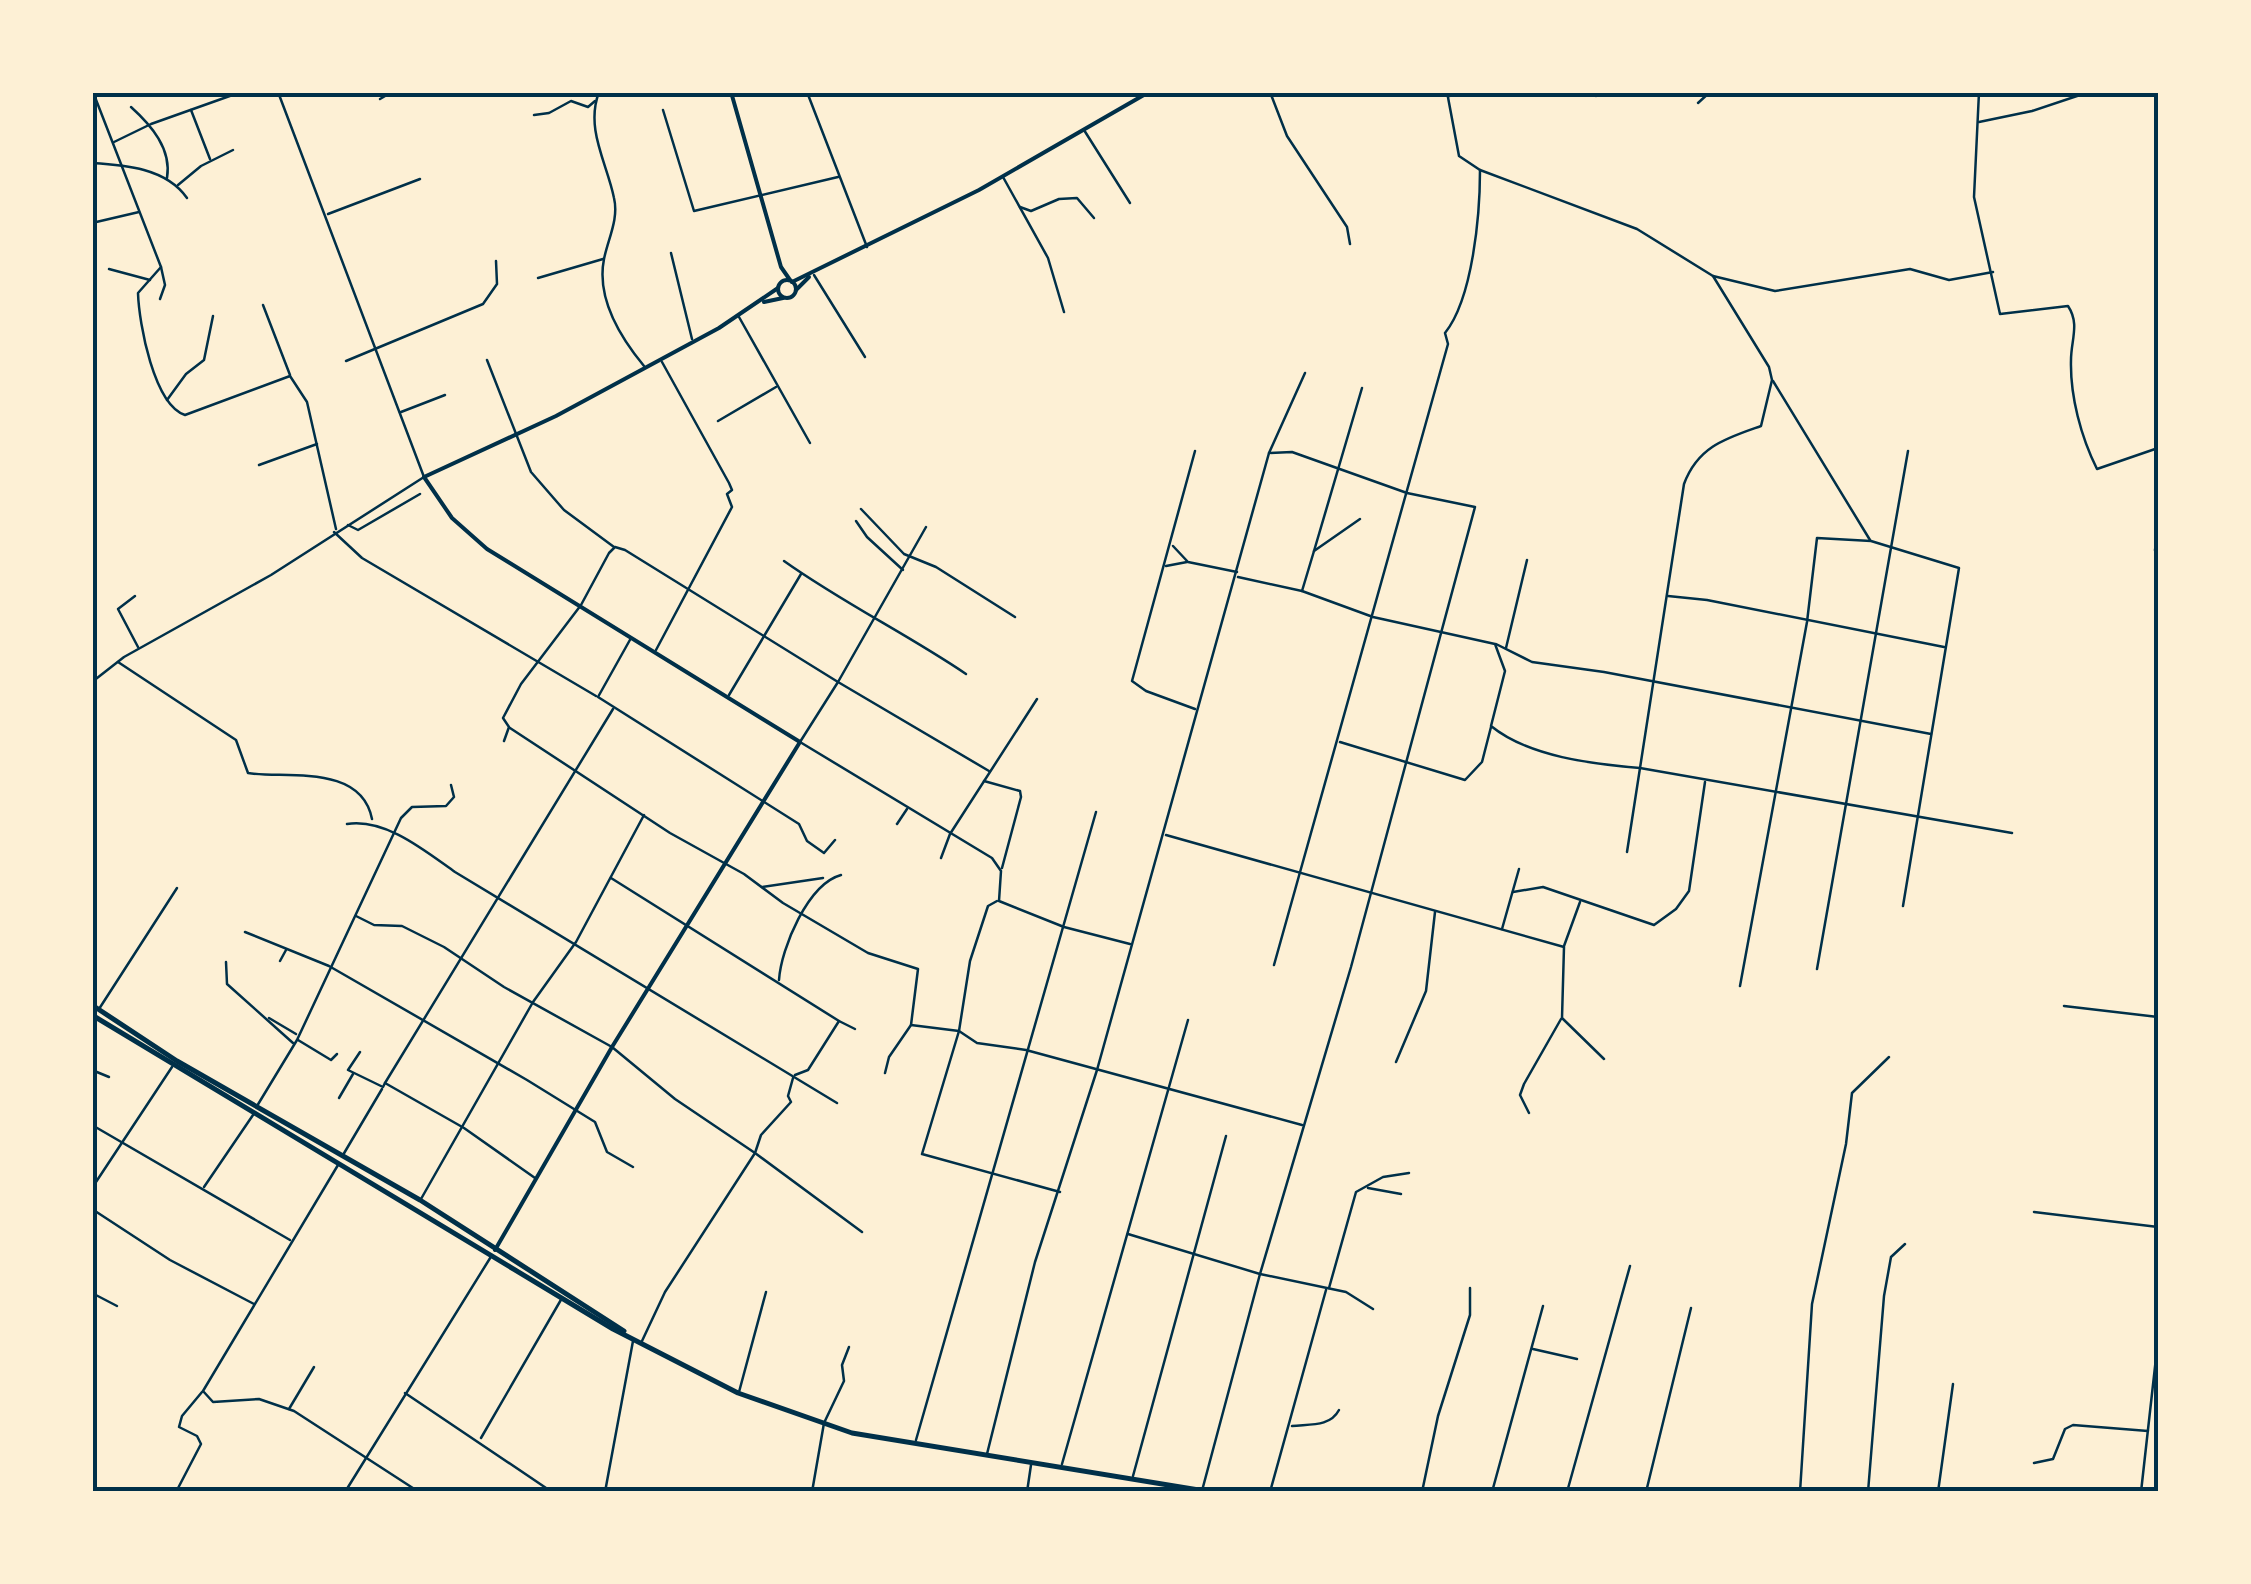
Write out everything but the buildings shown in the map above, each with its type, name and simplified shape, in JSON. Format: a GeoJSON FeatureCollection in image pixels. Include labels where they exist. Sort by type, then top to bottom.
{"type":"FeatureCollection","features":[{"type":"Feature","properties":{"kind":"highway"},"geometry":{"type":"LineString","coordinates":[[96,1007],[255,1110]]}},
{"type":"Feature","properties":{"kind":"highway"},"geometry":{"type":"LineString","coordinates":[[92,1015],[173,1066],[495,1251],[626,1333]]}},
{"type":"Feature","properties":{"kind":"highway"},"geometry":{"type":"LineString","coordinates":[[340,1160],[420,1200],[563,1297],[738,1393],[824,1423],[915,1444],[1133,1476],[1211,1492]]}},
{"type":"Feature","properties":{"kind":"street"},"geometry":{"type":"LineString","coordinates":[[93,92],[161,267],[165,285],[160,299]]}},
{"type":"Feature","properties":{"kind":"street"},"geometry":{"type":"LineString","coordinates":[[113,143],[150,124],[241,92]]}},
{"type":"Feature","properties":{"kind":"street"},"geometry":{"type":"LineString","coordinates":[[278,92],[424,477],[434,497],[469,535],[992,858],[1001,871]]}},
{"type":"Feature","properties":{"kind":"street"},"geometry":{"type":"LineString","coordinates":[[380,99],[392,92]]}},
{"type":"Feature","properties":{"kind":"street"},"geometry":{"type":"LineString","coordinates":[[599,92],[596,138],[616,215],[604,258],[611,316],[645,367]]}},
{"type":"Feature","properties":{"kind":"street"},"geometry":{"type":"LineString","coordinates":[[731,92],[781,267],[796,290]]}},
{"type":"Feature","properties":{"kind":"street"},"geometry":{"type":"LineString","coordinates":[[807,92],[867,247]]}},
{"type":"Feature","properties":{"kind":"street"},"geometry":{"type":"LineString","coordinates":[[764,302],[784,298],[812,276],[1002,176],[1148,92]]}},
{"type":"Feature","properties":{"kind":"street"},"geometry":{"type":"LineString","coordinates":[[1270,92],[1287,136],[1346,227],[1350,244]]}},
{"type":"Feature","properties":{"kind":"street"},"geometry":{"type":"LineString","coordinates":[[1472,92],[1447,94],[1459,156],[1480,170],[1637,229],[1713,276],[1775,291],[1910,269],[1949,280],[1993,272]]}},
{"type":"Feature","properties":{"kind":"street"},"geometry":{"type":"LineString","coordinates":[[1698,103],[1710,92]]}},
{"type":"Feature","properties":{"kind":"street"},"geometry":{"type":"LineString","coordinates":[[1979,92],[1974,197],[2003,316],[2060,304],[2068,306],[2074,315],[2071,358],[2076,408],[2098,469],[2158,448]]}},
{"type":"Feature","properties":{"kind":"street"},"geometry":{"type":"LineString","coordinates":[[1978,122],[2032,112],[2089,92]]}},
{"type":"Feature","properties":{"kind":"street"},"geometry":{"type":"LineString","coordinates":[[534,115],[549,113],[571,101],[588,106],[596,101]]}},
{"type":"Feature","properties":{"kind":"street"},"geometry":{"type":"LineString","coordinates":[[131,107],[150,124],[164,153],[167,180]]}},
{"type":"Feature","properties":{"kind":"street"},"geometry":{"type":"LineString","coordinates":[[190,109],[211,162]]}},
{"type":"Feature","properties":{"kind":"street"},"geometry":{"type":"LineString","coordinates":[[663,110],[694,211],[838,177]]}},
{"type":"Feature","properties":{"kind":"street"},"geometry":{"type":"LineString","coordinates":[[1083,128],[1130,204]]}},
{"type":"Feature","properties":{"kind":"street"},"geometry":{"type":"LineString","coordinates":[[176,186],[233,150]]}},
{"type":"Feature","properties":{"kind":"street"},"geometry":{"type":"LineString","coordinates":[[92,162],[132,164],[150,176],[167,180],[187,198]]}},
{"type":"Feature","properties":{"kind":"street"},"geometry":{"type":"LineString","coordinates":[[1274,965],[1448,344],[1444,332],[1456,317],[1476,244],[1480,170]]}},
{"type":"Feature","properties":{"kind":"street"},"geometry":{"type":"LineString","coordinates":[[1002,176],[1048,258],[1064,312]]}},
{"type":"Feature","properties":{"kind":"street"},"geometry":{"type":"LineString","coordinates":[[325,214],[420,179]]}},
{"type":"Feature","properties":{"kind":"street"},"geometry":{"type":"LineString","coordinates":[[1018,206],[1032,210],[1059,199],[1078,198],[1094,218]]}},
{"type":"Feature","properties":{"kind":"street"},"geometry":{"type":"LineString","coordinates":[[92,223],[140,212]]}},
{"type":"Feature","properties":{"kind":"street"},"geometry":{"type":"LineString","coordinates":[[671,253],[693,342]]}},
{"type":"Feature","properties":{"kind":"street"},"geometry":{"type":"LineString","coordinates":[[538,278],[604,258]]}},
{"type":"Feature","properties":{"kind":"street"},"geometry":{"type":"LineString","coordinates":[[346,361],[483,304],[497,284],[496,261]]}},
{"type":"Feature","properties":{"kind":"street"},"geometry":{"type":"LineString","coordinates":[[161,267],[138,293],[139,310],[153,369],[166,401],[175,412],[184,415],[290,376]]}},
{"type":"Feature","properties":{"kind":"street"},"geometry":{"type":"LineString","coordinates":[[781,267],[778,287],[784,298]]}},
{"type":"Feature","properties":{"kind":"street"},"geometry":{"type":"LineString","coordinates":[[108,269],[151,280]]}},
{"type":"Feature","properties":{"kind":"street"},"geometry":{"type":"LineString","coordinates":[[92,682],[138,648],[270,575],[424,477],[660,360],[764,302],[778,287],[812,276]]}},
{"type":"Feature","properties":{"kind":"street"},"geometry":{"type":"LineString","coordinates":[[812,276],[865,358]]}},
{"type":"Feature","properties":{"kind":"street"},"geometry":{"type":"LineString","coordinates":[[1713,276],[1760,348],[1772,380],[1843,489],[1871,542]]}},
{"type":"Feature","properties":{"kind":"street"},"geometry":{"type":"LineString","coordinates":[[264,305],[290,376],[306,402],[335,531],[362,558],[598,697],[799,824],[807,840],[824,853],[835,840]]}},
{"type":"Feature","properties":{"kind":"street"},"geometry":{"type":"LineString","coordinates":[[166,401],[186,374],[204,360],[213,316]]}},
{"type":"Feature","properties":{"kind":"street"},"geometry":{"type":"LineString","coordinates":[[739,317],[810,443]]}},
{"type":"Feature","properties":{"kind":"street"},"geometry":{"type":"LineString","coordinates":[[487,360],[532,472],[564,510],[615,548],[690,588],[989,772]]}},
{"type":"Feature","properties":{"kind":"street"},"geometry":{"type":"LineString","coordinates":[[656,651],[724,528],[722,521],[732,514],[727,494],[732,490],[660,360]]}},
{"type":"Feature","properties":{"kind":"street"},"geometry":{"type":"LineString","coordinates":[[986,1456],[1035,1262],[1097,1070],[1269,453],[1305,373]]}},
{"type":"Feature","properties":{"kind":"street"},"geometry":{"type":"LineString","coordinates":[[1627,852],[1689,468],[1725,436],[1761,426],[1772,380]]}},
{"type":"Feature","properties":{"kind":"street"},"geometry":{"type":"LineString","coordinates":[[718,421],[777,386]]}},
{"type":"Feature","properties":{"kind":"street"},"geometry":{"type":"LineString","coordinates":[[1302,590],[1362,388]]}},
{"type":"Feature","properties":{"kind":"street"},"geometry":{"type":"LineString","coordinates":[[400,412],[444,395]]}},
{"type":"Feature","properties":{"kind":"street"},"geometry":{"type":"LineString","coordinates":[[259,465],[318,444]]}},
{"type":"Feature","properties":{"kind":"street"},"geometry":{"type":"LineString","coordinates":[[1195,451],[1173,545],[1132,681],[1146,692],[1198,710]]}},
{"type":"Feature","properties":{"kind":"street"},"geometry":{"type":"LineString","coordinates":[[1817,969],[1908,451]]}},
{"type":"Feature","properties":{"kind":"street"},"geometry":{"type":"LineString","coordinates":[[1202,1490],[1260,1274],[1372,891],[1474,507],[1407,493],[1292,452],[1269,453]]}},
{"type":"Feature","properties":{"kind":"street"},"geometry":{"type":"LineString","coordinates":[[346,524],[358,530],[420,494]]}},
{"type":"Feature","properties":{"kind":"street"},"geometry":{"type":"LineString","coordinates":[[862,509],[892,544],[1015,616]]}},
{"type":"Feature","properties":{"kind":"street"},"geometry":{"type":"LineString","coordinates":[[1314,550],[1360,519]]}},
{"type":"Feature","properties":{"kind":"street"},"geometry":{"type":"LineString","coordinates":[[856,521],[860,530],[903,571]]}},
{"type":"Feature","properties":{"kind":"street"},"geometry":{"type":"LineString","coordinates":[[345,1492],[875,622],[926,527]]}},
{"type":"Feature","properties":{"kind":"street"},"geometry":{"type":"LineString","coordinates":[[2158,529],[2158,566]]}},
{"type":"Feature","properties":{"kind":"street"},"geometry":{"type":"LineString","coordinates":[[1740,986],[1807,622],[1817,538],[1871,542],[1959,568],[1903,906]]}},
{"type":"Feature","properties":{"kind":"street"},"geometry":{"type":"LineString","coordinates":[[1173,545],[1188,562]]}},
{"type":"Feature","properties":{"kind":"street"},"geometry":{"type":"LineString","coordinates":[[615,548],[504,718],[508,727],[868,953],[918,969],[911,1025],[889,1057],[885,1072]]}},
{"type":"Feature","properties":{"kind":"street"},"geometry":{"type":"LineString","coordinates":[[1506,650],[1527,560]]}},
{"type":"Feature","properties":{"kind":"street"},"geometry":{"type":"LineString","coordinates":[[784,561],[875,622],[966,674]]}},
{"type":"Feature","properties":{"kind":"street"},"geometry":{"type":"LineString","coordinates":[[1165,566],[1188,562],[1302,590],[1373,617],[1495,644],[1532,662],[1931,734]]}},
{"type":"Feature","properties":{"kind":"street"},"geometry":{"type":"LineString","coordinates":[[728,696],[802,574]]}},
{"type":"Feature","properties":{"kind":"street"},"geometry":{"type":"LineString","coordinates":[[135,596],[118,609],[138,648]]}},
{"type":"Feature","properties":{"kind":"street"},"geometry":{"type":"LineString","coordinates":[[1668,596],[1707,600],[1946,648]]}},
{"type":"Feature","properties":{"kind":"street"},"geometry":{"type":"LineString","coordinates":[[598,697],[632,637]]}},
{"type":"Feature","properties":{"kind":"street"},"geometry":{"type":"LineString","coordinates":[[1338,741],[1465,780],[1482,762],[1505,671],[1495,644]]}},
{"type":"Feature","properties":{"kind":"street"},"geometry":{"type":"LineString","coordinates":[[117,661],[146,685],[236,740],[242,746],[248,773],[333,778],[368,809],[372,822]]}},
{"type":"Feature","properties":{"kind":"street"},"geometry":{"type":"LineString","coordinates":[[940,858],[950,834],[1037,699]]}},
{"type":"Feature","properties":{"kind":"street"},"geometry":{"type":"LineString","coordinates":[[176,1492],[201,1444],[197,1436],[179,1427],[182,1416],[203,1391],[256,1305],[423,1018],[614,708]]}},
{"type":"Feature","properties":{"kind":"street"},"geometry":{"type":"LineString","coordinates":[[1491,726],[1505,737],[1589,764],[1640,768],[2012,833]]}},
{"type":"Feature","properties":{"kind":"street"},"geometry":{"type":"LineString","coordinates":[[504,741],[508,727]]}},
{"type":"Feature","properties":{"kind":"street"},"geometry":{"type":"LineString","coordinates":[[983,780],[1020,792],[1022,797],[1001,871],[999,900]]}},
{"type":"Feature","properties":{"kind":"street"},"geometry":{"type":"LineString","coordinates":[[1513,892],[1543,887],[1654,925],[1676,909],[1689,890],[1705,781]]}},
{"type":"Feature","properties":{"kind":"street"},"geometry":{"type":"LineString","coordinates":[[204,1188],[297,1040],[392,835],[408,809],[451,802],[450,786]]}},
{"type":"Feature","properties":{"kind":"street"},"geometry":{"type":"LineString","coordinates":[[897,824],[908,808]]}},
{"type":"Feature","properties":{"kind":"street"},"geometry":{"type":"LineString","coordinates":[[915,1444],[1096,812]]}},
{"type":"Feature","properties":{"kind":"street"},"geometry":{"type":"LineString","coordinates":[[420,1200],[532,1002],[576,942],[644,814]]}},
{"type":"Feature","properties":{"kind":"street"},"geometry":{"type":"LineString","coordinates":[[347,824],[372,822],[392,835],[410,840],[837,1103]]}},
{"type":"Feature","properties":{"kind":"street"},"geometry":{"type":"LineString","coordinates":[[1164,834],[1564,947]]}},
{"type":"Feature","properties":{"kind":"street"},"geometry":{"type":"LineString","coordinates":[[1502,929],[1519,869]]}},
{"type":"Feature","properties":{"kind":"street"},"geometry":{"type":"LineString","coordinates":[[760,886],[841,875]]}},
{"type":"Feature","properties":{"kind":"street"},"geometry":{"type":"LineString","coordinates":[[610,878],[855,1029]]}},
{"type":"Feature","properties":{"kind":"street"},"geometry":{"type":"LineString","coordinates":[[779,981],[781,964],[804,912],[826,880]]}},
{"type":"Feature","properties":{"kind":"street"},"geometry":{"type":"LineString","coordinates":[[96,1007],[176,888]]}},
{"type":"Feature","properties":{"kind":"street"},"geometry":{"type":"LineString","coordinates":[[999,900],[1064,927],[1132,944]]}},
{"type":"Feature","properties":{"kind":"street"},"geometry":{"type":"LineString","coordinates":[[999,900],[988,906],[970,961],[959,1031],[922,1154],[1060,1192]]}},
{"type":"Feature","properties":{"kind":"street"},"geometry":{"type":"LineString","coordinates":[[1528,1113],[1520,1094],[1562,1018],[1564,947],[1580,900]]}},
{"type":"Feature","properties":{"kind":"street"},"geometry":{"type":"LineString","coordinates":[[1396,1062],[1426,991],[1436,910]]}},
{"type":"Feature","properties":{"kind":"street"},"geometry":{"type":"LineString","coordinates":[[356,916],[362,922],[410,930],[612,1048],[675,1099],[830,1204],[862,1232]]}},
{"type":"Feature","properties":{"kind":"street"},"geometry":{"type":"LineString","coordinates":[[245,932],[329,966],[595,1122],[607,1152],[632,1167]]}},
{"type":"Feature","properties":{"kind":"street"},"geometry":{"type":"LineString","coordinates":[[280,961],[287,948]]}},
{"type":"Feature","properties":{"kind":"street"},"geometry":{"type":"LineString","coordinates":[[226,962],[227,984],[297,1040],[331,1060],[337,1054]]}},
{"type":"Feature","properties":{"kind":"street"},"geometry":{"type":"LineString","coordinates":[[2064,1006],[2158,1017]]}},
{"type":"Feature","properties":{"kind":"street"},"geometry":{"type":"LineString","coordinates":[[268,1017],[279,1034],[297,1040]]}},
{"type":"Feature","properties":{"kind":"street"},"geometry":{"type":"LineString","coordinates":[[1562,1018],[1604,1059]]}},
{"type":"Feature","properties":{"kind":"street"},"geometry":{"type":"LineString","coordinates":[[605,1492],[638,1340],[755,1153],[761,1135],[791,1102],[789,1085],[793,1076],[808,1070],[839,1020]]}},
{"type":"Feature","properties":{"kind":"street"},"geometry":{"type":"LineString","coordinates":[[1061,1466],[1188,1020]]}},
{"type":"Feature","properties":{"kind":"street"},"geometry":{"type":"LineString","coordinates":[[911,1025],[959,1031],[976,1043],[1026,1050],[1303,1126]]}},
{"type":"Feature","properties":{"kind":"street"},"geometry":{"type":"LineString","coordinates":[[360,1052],[348,1070],[464,1128],[536,1179]]}},
{"type":"Feature","properties":{"kind":"street"},"geometry":{"type":"LineString","coordinates":[[1800,1492],[1812,1304],[1846,1144],[1852,1093],[1889,1057]]}},
{"type":"Feature","properties":{"kind":"street"},"geometry":{"type":"LineString","coordinates":[[92,1188],[173,1066]]}},
{"type":"Feature","properties":{"kind":"street"},"geometry":{"type":"LineString","coordinates":[[92,1070],[108,1077]]}},
{"type":"Feature","properties":{"kind":"street"},"geometry":{"type":"LineString","coordinates":[[339,1098],[353,1073]]}},
{"type":"Feature","properties":{"kind":"street"},"geometry":{"type":"LineString","coordinates":[[92,1125],[291,1241]]}},
{"type":"Feature","properties":{"kind":"street"},"geometry":{"type":"LineString","coordinates":[[1133,1476],[1226,1136]]}},
{"type":"Feature","properties":{"kind":"street"},"geometry":{"type":"LineString","coordinates":[[1270,1492],[1351,1202],[1356,1192],[1383,1177],[1410,1173]]}},
{"type":"Feature","properties":{"kind":"street"},"geometry":{"type":"LineString","coordinates":[[1366,1188],[1400,1194]]}},
{"type":"Feature","properties":{"kind":"street"},"geometry":{"type":"LineString","coordinates":[[92,1209],[185,1270],[256,1305]]}},
{"type":"Feature","properties":{"kind":"street"},"geometry":{"type":"LineString","coordinates":[[2034,1212],[2158,1227]]}},
{"type":"Feature","properties":{"kind":"street"},"geometry":{"type":"LineString","coordinates":[[1126,1233],[1260,1274],[1346,1292],[1372,1308]]}},
{"type":"Feature","properties":{"kind":"street"},"geometry":{"type":"LineString","coordinates":[[1868,1492],[1884,1296],[1891,1257],[1906,1244]]}},
{"type":"Feature","properties":{"kind":"street"},"geometry":{"type":"LineString","coordinates":[[1567,1492],[1630,1266]]}},
{"type":"Feature","properties":{"kind":"street"},"geometry":{"type":"LineString","coordinates":[[1422,1492],[1438,1416],[1470,1315],[1470,1288]]}},
{"type":"Feature","properties":{"kind":"street"},"geometry":{"type":"LineString","coordinates":[[738,1393],[766,1292]]}},
{"type":"Feature","properties":{"kind":"street"},"geometry":{"type":"LineString","coordinates":[[92,1293],[116,1306]]}},
{"type":"Feature","properties":{"kind":"street"},"geometry":{"type":"LineString","coordinates":[[480,1440],[563,1297]]}},
{"type":"Feature","properties":{"kind":"street"},"geometry":{"type":"LineString","coordinates":[[1492,1492],[1543,1306]]}},
{"type":"Feature","properties":{"kind":"street"},"geometry":{"type":"LineString","coordinates":[[1646,1492],[1691,1308]]}},
{"type":"Feature","properties":{"kind":"street"},"geometry":{"type":"LineString","coordinates":[[2141,1492],[2158,1340]]}},
{"type":"Feature","properties":{"kind":"street"},"geometry":{"type":"LineString","coordinates":[[812,1492],[824,1423],[844,1381],[842,1366],[848,1347]]}},
{"type":"Feature","properties":{"kind":"street"},"geometry":{"type":"LineString","coordinates":[[1532,1348],[1577,1358]]}},
{"type":"Feature","properties":{"kind":"street"},"geometry":{"type":"LineString","coordinates":[[288,1409],[314,1368]]}},
{"type":"Feature","properties":{"kind":"street"},"geometry":{"type":"LineString","coordinates":[[1938,1492],[1953,1384]]}},
{"type":"Feature","properties":{"kind":"street"},"geometry":{"type":"LineString","coordinates":[[203,1391],[213,1402],[259,1399],[288,1409],[368,1456],[418,1492]]}},
{"type":"Feature","properties":{"kind":"street"},"geometry":{"type":"LineString","coordinates":[[406,1393],[552,1492]]}},
{"type":"Feature","properties":{"kind":"street"},"geometry":{"type":"LineString","coordinates":[[1291,1426],[1320,1424],[1335,1418],[1340,1410]]}},
{"type":"Feature","properties":{"kind":"street"},"geometry":{"type":"LineString","coordinates":[[2034,1463],[2058,1454],[2065,1429],[2073,1425],[2149,1431]]}},
{"type":"Feature","properties":{"kind":"street"},"geometry":{"type":"LineString","coordinates":[[1028,1492],[1031,1464]]}}]}
